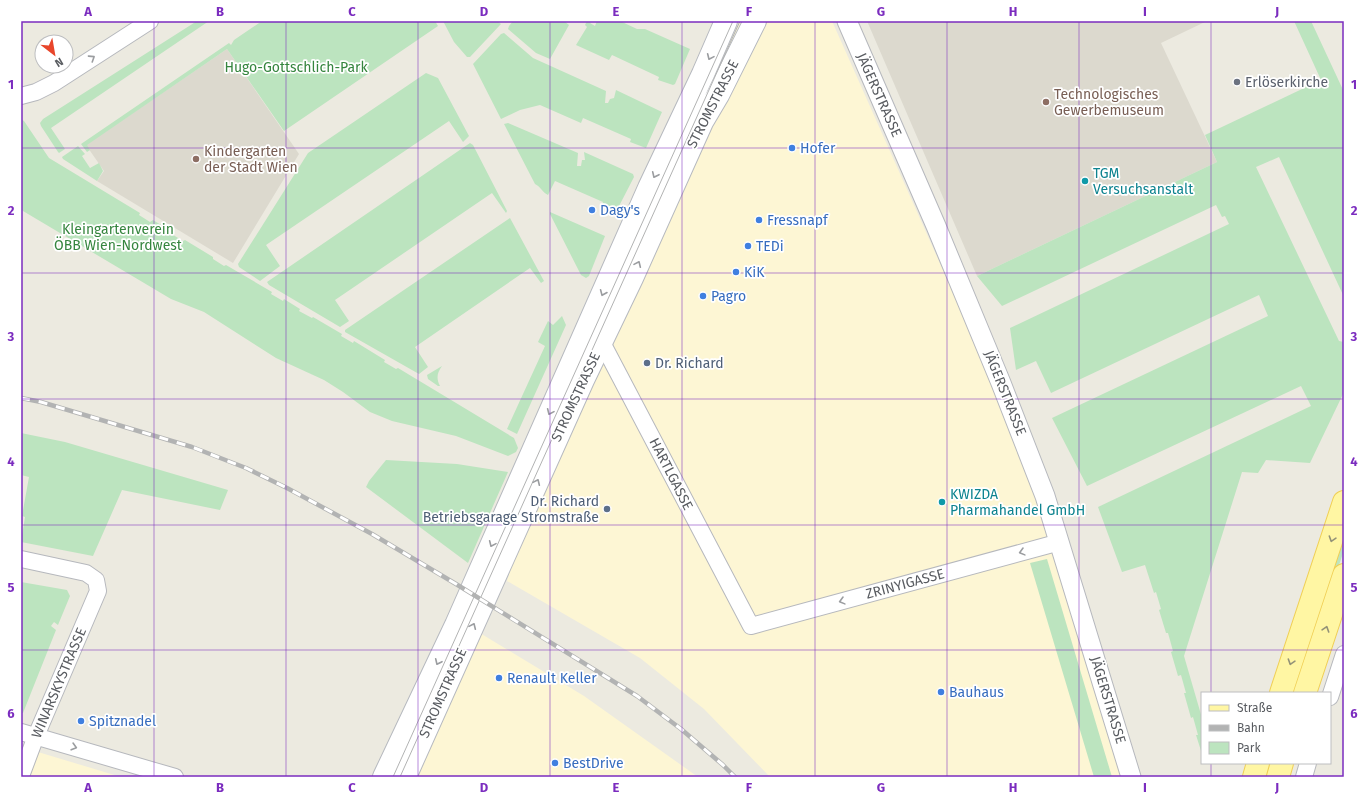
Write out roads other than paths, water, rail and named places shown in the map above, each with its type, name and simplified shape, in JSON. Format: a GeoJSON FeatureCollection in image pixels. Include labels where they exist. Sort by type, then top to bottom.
{"type":"FeatureCollection","features":[{"type":"Feature","properties":{"kind":"main road","name":"STROMSTRASSE"},"geometry":{"type":"LineString","coordinates":[[384,777],[456,625],[649,188],[703,74],[726,21]]}},
{"type":"Feature","properties":{"kind":"main road","name":"STROMSTRASSE"},"geometry":{"type":"LineString","coordinates":[[405,777],[583,380],[702,122],[718,95],[755,21]]}},
{"type":"Feature","properties":{"kind":"main road"},"geometry":{"type":"LineString","coordinates":[[1281,692],[1344,502]]}},
{"type":"Feature","properties":{"kind":"main road"},"geometry":{"type":"LineString","coordinates":[[1305,692],[1344,575]]}},
{"type":"Feature","properties":{"kind":"main road"},"geometry":{"type":"LineString","coordinates":[[1254,777],[1258,764]]}},
{"type":"Feature","properties":{"kind":"main road"},"geometry":{"type":"LineString","coordinates":[[1278,777],[1282,764]]}},
{"type":"Feature","properties":{"kind":"street"},"geometry":{"type":"LineString","coordinates":[[21,96],[36,92],[54,83],[150,21]]}},
{"type":"Feature","properties":{"kind":"street","name":"JÄGERSTRASSE"},"geometry":{"type":"LineString","coordinates":[[846,21],[936,226],[1001,383],[1045,496],[1131,777]]}},
{"type":"Feature","properties":{"kind":"street","name":"HARTLGASSE"},"geometry":{"type":"LineString","coordinates":[[590,322],[602,341],[750,626]]}},
{"type":"Feature","properties":{"kind":"street","name":"ZRINYIGASSE"},"geometry":{"type":"LineString","coordinates":[[750,626],[1060,542]]}},
{"type":"Feature","properties":{"kind":"street","name":"WINARSKYSTRASSE"},"geometry":{"type":"LineString","coordinates":[[21,559],[86,573],[96,580],[98,591],[36,736],[21,776]]}},
{"type":"Feature","properties":{"kind":"street"},"geometry":{"type":"LineString","coordinates":[[1331,694],[1344,654]]}},
{"type":"Feature","properties":{"kind":"street"},"geometry":{"type":"LineString","coordinates":[[21,732],[175,777]]}},
{"type":"Feature","properties":{"kind":"street"},"geometry":{"type":"LineString","coordinates":[[1304,777],[1308,764]]}},
{"type":"Feature","properties":{"kind":"tram line"},"geometry":{"type":"LineString","coordinates":[[393,777],[733,21]]}},
{"type":"Feature","properties":{"kind":"tram line"},"geometry":{"type":"LineString","coordinates":[[400,777],[740,21]]}},
{"type":"Feature","properties":{"kind":"railway"},"geometry":{"type":"LineString","coordinates":[[21,398],[41,402],[192,447],[246,468],[287,488],[372,534],[637,696],[681,729],[735,777]]}},
{"type":"Feature","properties":{"kind":"place","name":"Erlöserkirche"},"geometry":{"type":"Point","coordinates":[1237,82]}},
{"type":"Feature","properties":{"kind":"place","name":"Technologisches Gewerbemuseum"},"geometry":{"type":"Point","coordinates":[1046,102]}},
{"type":"Feature","properties":{"kind":"place","name":"Hofer"},"geometry":{"type":"Point","coordinates":[792,148]}},
{"type":"Feature","properties":{"kind":"place","name":"Kindergarten der Stadt Wien"},"geometry":{"type":"Point","coordinates":[196,159]}},
{"type":"Feature","properties":{"kind":"place","name":"TGM Versuchsanstalt"},"geometry":{"type":"Point","coordinates":[1085,181]}},
{"type":"Feature","properties":{"kind":"place","name":"Dagy's"},"geometry":{"type":"Point","coordinates":[592,210]}},
{"type":"Feature","properties":{"kind":"place","name":"Fressnapf"},"geometry":{"type":"Point","coordinates":[759,220]}},
{"type":"Feature","properties":{"kind":"place","name":"TEDi"},"geometry":{"type":"Point","coordinates":[748,246]}},
{"type":"Feature","properties":{"kind":"place","name":"KiK"},"geometry":{"type":"Point","coordinates":[736,272]}},
{"type":"Feature","properties":{"kind":"place","name":"Pagro"},"geometry":{"type":"Point","coordinates":[703,296]}},
{"type":"Feature","properties":{"kind":"place","name":"Dr. Richard"},"geometry":{"type":"Point","coordinates":[647,363]}},
{"type":"Feature","properties":{"kind":"place","name":"KWIZDA Pharmahandel GmbH"},"geometry":{"type":"Point","coordinates":[942,502]}},
{"type":"Feature","properties":{"kind":"place","name":"Dr. Richard Betriebsgarage Stromstraße"},"geometry":{"type":"Point","coordinates":[607,509]}},
{"type":"Feature","properties":{"kind":"place","name":"Renault Keller"},"geometry":{"type":"Point","coordinates":[499,678]}},
{"type":"Feature","properties":{"kind":"place","name":"Bauhaus"},"geometry":{"type":"Point","coordinates":[941,692]}},
{"type":"Feature","properties":{"kind":"place","name":"Spitznadel"},"geometry":{"type":"Point","coordinates":[81,721]}},
{"type":"Feature","properties":{"kind":"place","name":"BestDrive"},"geometry":{"type":"Point","coordinates":[555,763]}},
{"type":"Feature","properties":{"kind":"park label","name":"Hugo-Gottschlich-Park"},"geometry":{"type":"Point","coordinates":[296,67]}},
{"type":"Feature","properties":{"kind":"park label","name":"Kleingartenverein ÖBB Wien-Nordwest"},"geometry":{"type":"Point","coordinates":[118,238]}}]}
